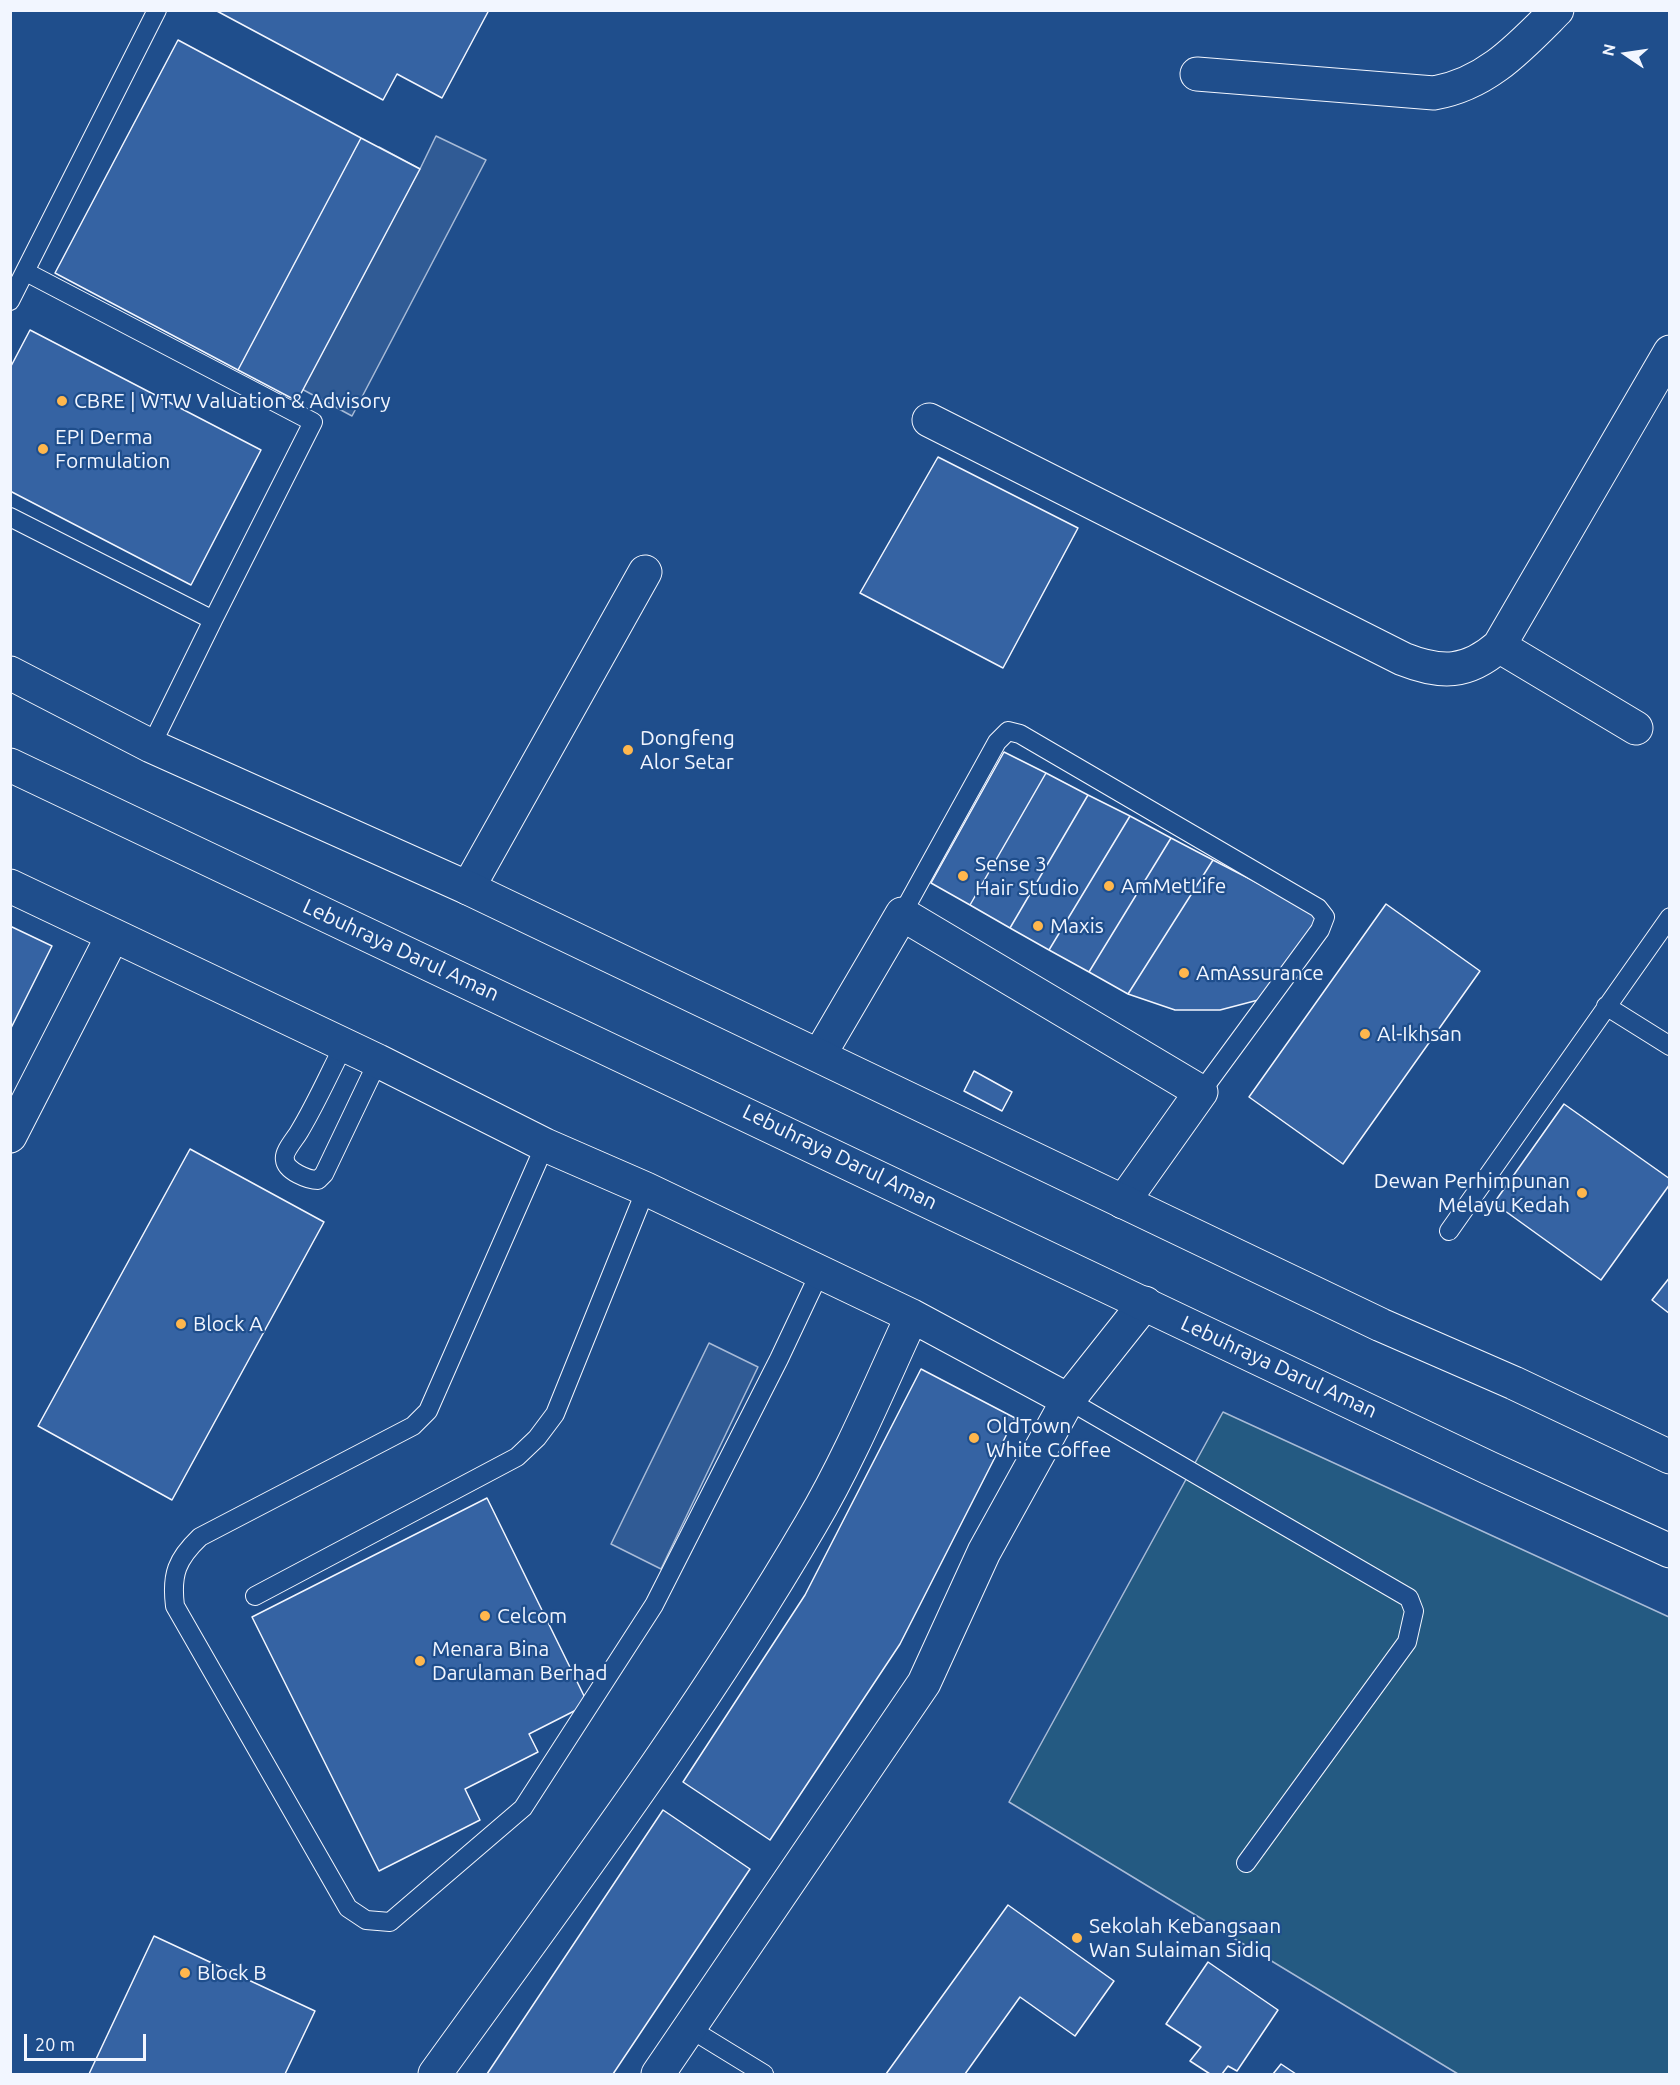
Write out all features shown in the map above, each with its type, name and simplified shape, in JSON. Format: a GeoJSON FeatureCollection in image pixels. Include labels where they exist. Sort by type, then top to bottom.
{"type":"FeatureCollection","features":[{"type":"Feature","properties":{"kind":"street"},"geometry":{"type":"LineString","coordinates":[[1197,74],[1434,93],[1451,90],[1489,73],[1508,60],[1557,10]]}},
{"type":"Feature","properties":{"kind":"street"},"geometry":{"type":"LineString","coordinates":[[929,420],[1403,659],[1442,670],[1482,661],[1498,646],[1670,352]]}},
{"type":"Feature","properties":{"kind":"street"},"geometry":{"type":"LineString","coordinates":[[468,888],[645,572]]}},
{"type":"Feature","properties":{"kind":"street"},"geometry":{"type":"LineString","coordinates":[[1498,646],[1636,728]]}},
{"type":"Feature","properties":{"kind":"street"},"geometry":{"type":"LineString","coordinates":[[13,682],[468,888],[820,1054],[1381,1325],[1514,1383],[1670,1457]]}},
{"type":"Feature","properties":{"kind":"street","name":"Lebuhraya Darul Aman"},"geometry":{"type":"LineString","coordinates":[[10,765],[1670,1551]]}},
{"type":"Feature","properties":{"kind":"street"},"geometry":{"type":"LineString","coordinates":[[10,886],[378,1061],[546,1145],[646,1189],[912,1316],[1068,1400]]}},
{"type":"Feature","properties":{"kind":"street"},"geometry":{"type":"LineString","coordinates":[[820,1054],[902,914],[1201,1092],[1123,1202]]}},
{"type":"Feature","properties":{"kind":"street"},"geometry":{"type":"LineString","coordinates":[[10,1136],[112,935]]}},
{"type":"Feature","properties":{"kind":"street"},"geometry":{"type":"LineString","coordinates":[[658,2074],[924,1683],[984,1552],[1068,1400],[1145,1303]]}},
{"type":"Feature","properties":{"kind":"street"},"geometry":{"type":"LineString","coordinates":[[435,2074],[680,1733],[754,1618],[813,1522],[912,1316]]}},
{"type":"Feature","properties":{"kind":"lane"},"geometry":{"type":"LineString","coordinates":[[10,301],[108,103],[157,10]]}},
{"type":"Feature","properties":{"kind":"lane"},"geometry":{"type":"LineString","coordinates":[[26,272],[313,422],[151,746]]}},
{"type":"Feature","properties":{"kind":"lane"},"geometry":{"type":"LineString","coordinates":[[10,517],[213,620]]}},
{"type":"Feature","properties":{"kind":"lane"},"geometry":{"type":"LineString","coordinates":[[902,914],[997,742],[1008,731],[1020,734],[1318,908],[1325,917],[1320,930],[1201,1092]]}},
{"type":"Feature","properties":{"kind":"lane"},"geometry":{"type":"LineString","coordinates":[[1449,1231],[1670,917]]}},
{"type":"Feature","properties":{"kind":"lane"},"geometry":{"type":"LineString","coordinates":[[1606,1006],[1670,1046]]}},
{"type":"Feature","properties":{"kind":"lane"},"geometry":{"type":"LineString","coordinates":[[344,1045],[285,1155],[285,1162],[310,1180],[318,1180],[324,1174],[378,1061]]}},
{"type":"Feature","properties":{"kind":"lane"},"geometry":{"type":"LineString","coordinates":[[546,1145],[429,1411],[412,1426],[200,1537],[186,1551],[176,1568],[172,1586],[175,1606],[348,1908],[366,1920],[390,1922],[523,1808],[654,1605],[779,1359],[820,1272]]}},
{"type":"Feature","properties":{"kind":"lane"},"geometry":{"type":"LineString","coordinates":[[255,1596],[518,1456],[537,1438],[555,1414],[646,1189]]}},
{"type":"Feature","properties":{"kind":"lane"},"geometry":{"type":"LineString","coordinates":[[1068,1400],[1409,1598],[1412,1605],[1413,1625],[1407,1642],[1246,1863]]}},
{"type":"Feature","properties":{"kind":"lane"},"geometry":{"type":"LineString","coordinates":[[689,2028],[764,2074]]}},
{"type":"Feature","properties":{"kind":"shaded area"},"geometry":{"type":"Polygon","coordinates":[[[436,136],[486,160],[352,416],[259,366],[379,147],[420,169],[436,136]]]}},
{"type":"Feature","properties":{"kind":"shaded area"},"geometry":{"type":"Polygon","coordinates":[[[709,1343],[758,1367],[661,1569],[611,1544],[709,1343]]]}},
{"type":"Feature","properties":{"kind":"shaded area"},"geometry":{"type":"Polygon","coordinates":[[[1223,1412],[1669,1617],[1669,2074],[1458,2074],[1009,1802],[1223,1412]]]}},
{"type":"Feature","properties":{"kind":"building"},"geometry":{"type":"Polygon","coordinates":[[[215,10],[489,10],[442,98],[397,74],[383,100],[215,10]]]}},
{"type":"Feature","properties":{"kind":"building"},"geometry":{"type":"Polygon","coordinates":[[[178,40],[361,138],[238,370],[55,273],[178,40]]]}},
{"type":"Feature","properties":{"kind":"building"},"geometry":{"type":"Polygon","coordinates":[[[361,138],[420,169],[297,401],[238,370],[361,138]]]}},
{"type":"Feature","properties":{"kind":"building"},"geometry":{"type":"Polygon","coordinates":[[[30,330],[261,450],[191,585],[10,491],[10,368],[30,330]]]}},
{"type":"Feature","properties":{"kind":"building"},"geometry":{"type":"Polygon","coordinates":[[[938,457],[1078,528],[1003,668],[860,593],[938,457]]]}},
{"type":"Feature","properties":{"kind":"building"},"geometry":{"type":"Polygon","coordinates":[[[1004,752],[1046,773],[970,905],[931,883],[1004,752]]]}},
{"type":"Feature","properties":{"kind":"building"},"geometry":{"type":"Polygon","coordinates":[[[1046,773],[1088,795],[1010,928],[970,905],[1046,773]]]}},
{"type":"Feature","properties":{"kind":"building"},"geometry":{"type":"Polygon","coordinates":[[[1088,795],[1130,816],[1049,950],[1010,928],[1088,795]]]}},
{"type":"Feature","properties":{"kind":"building"},"geometry":{"type":"Polygon","coordinates":[[[1130,816],[1171,838],[1089,972],[1049,950],[1130,816]]]}},
{"type":"Feature","properties":{"kind":"building"},"geometry":{"type":"Polygon","coordinates":[[[1171,838],[1213,860],[1128,994],[1089,972],[1171,838]]]}},
{"type":"Feature","properties":{"kind":"building"},"geometry":{"type":"Polygon","coordinates":[[[1213,860],[1320,915],[1262,999],[1220,1010],[1175,1010],[1128,994],[1213,860]]]}},
{"type":"Feature","properties":{"kind":"building","name":"Al-Ikhsan"},"geometry":{"type":"Polygon","coordinates":[[[1386,904],[1480,971],[1343,1164],[1249,1097],[1386,904]]]}},
{"type":"Feature","properties":{"kind":"building"},"geometry":{"type":"Polygon","coordinates":[[[10,926],[52,946],[10,1030],[10,926]]]}},
{"type":"Feature","properties":{"kind":"building"},"geometry":{"type":"Polygon","coordinates":[[[974,1071],[1012,1092],[1002,1111],[964,1091],[974,1071]]]}},
{"type":"Feature","properties":{"kind":"building","name":"Dewan Perhimpunan Melayu Kedah"},"geometry":{"type":"Polygon","coordinates":[[[1564,1104],[1670,1179],[1670,1184],[1601,1280],[1494,1203],[1564,1104]]]}},
{"type":"Feature","properties":{"kind":"building","name":"Block A"},"geometry":{"type":"Polygon","coordinates":[[[190,1149],[324,1222],[172,1500],[38,1426],[190,1149]]]}},
{"type":"Feature","properties":{"kind":"building"},"geometry":{"type":"Polygon","coordinates":[[[1670,1277],[1670,1314],[1652,1300],[1670,1277]]]}},
{"type":"Feature","properties":{"kind":"building"},"geometry":{"type":"Polygon","coordinates":[[[921,1369],[1015,1418],[900,1644],[770,1840],[683,1782],[805,1595],[921,1369]]]}},
{"type":"Feature","properties":{"kind":"building","name":"Menara Bina Darulaman Berhad"},"geometry":{"type":"Polygon","coordinates":[[[487,1498],[588,1704],[529,1734],[538,1752],[465,1789],[480,1820],[379,1871],[252,1617],[487,1498]]]}},
{"type":"Feature","properties":{"kind":"building"},"geometry":{"type":"Polygon","coordinates":[[[663,1810],[750,1869],[613,2074],[487,2074],[663,1810]]]}},
{"type":"Feature","properties":{"kind":"building"},"geometry":{"type":"Polygon","coordinates":[[[1008,1905],[1114,1981],[1075,2036],[1020,1997],[965,2074],[886,2074],[1008,1905]]]}},
{"type":"Feature","properties":{"kind":"building","name":"Block B"},"geometry":{"type":"Polygon","coordinates":[[[154,1936],[315,2011],[285,2074],[89,2074],[154,1936]]]}},
{"type":"Feature","properties":{"kind":"building"},"geometry":{"type":"Polygon","coordinates":[[[1208,1962],[1278,2010],[1237,2071],[1228,2066],[1222,2074],[1210,2074],[1190,2061],[1201,2047],[1166,2024],[1208,1962]]]}},
{"type":"Feature","properties":{"kind":"building"},"geometry":{"type":"Polygon","coordinates":[[[1281,2064],[1296,2074],[1273,2074],[1281,2064]]]}},
{"type":"Feature","properties":{"kind":"place","name":"CBRE | WTW Valuation & Advisory"},"geometry":{"type":"Point","coordinates":[62,401]}},
{"type":"Feature","properties":{"kind":"place","name":"EPI Derma Formulation"},"geometry":{"type":"Point","coordinates":[43,449]}},
{"type":"Feature","properties":{"kind":"place","name":"Dongfeng Alor Setar"},"geometry":{"type":"Point","coordinates":[628,750]}},
{"type":"Feature","properties":{"kind":"place","name":"Sense 3 Hair Studio"},"geometry":{"type":"Point","coordinates":[963,876]}},
{"type":"Feature","properties":{"kind":"place","name":"AmMetLife"},"geometry":{"type":"Point","coordinates":[1109,886]}},
{"type":"Feature","properties":{"kind":"place","name":"Maxis"},"geometry":{"type":"Point","coordinates":[1038,926]}},
{"type":"Feature","properties":{"kind":"place","name":"AmAssurance"},"geometry":{"type":"Point","coordinates":[1184,973]}},
{"type":"Feature","properties":{"kind":"place","name":"Al-Ikhsan"},"geometry":{"type":"Point","coordinates":[1365,1034]}},
{"type":"Feature","properties":{"kind":"place","name":"Dewan Perhimpunan Melayu Kedah"},"geometry":{"type":"Point","coordinates":[1582,1193]}},
{"type":"Feature","properties":{"kind":"place","name":"Block A"},"geometry":{"type":"Point","coordinates":[181,1324]}},
{"type":"Feature","properties":{"kind":"place","name":"OldTown White Coffee"},"geometry":{"type":"Point","coordinates":[974,1438]}},
{"type":"Feature","properties":{"kind":"place","name":"Celcom"},"geometry":{"type":"Point","coordinates":[485,1616]}},
{"type":"Feature","properties":{"kind":"place","name":"Menara Bina Darulaman Berhad"},"geometry":{"type":"Point","coordinates":[420,1661]}},
{"type":"Feature","properties":{"kind":"place","name":"Sekolah Kebangsaan Wan Sulaiman Sidiq"},"geometry":{"type":"Point","coordinates":[1077,1938]}},
{"type":"Feature","properties":{"kind":"place","name":"Block B"},"geometry":{"type":"Point","coordinates":[185,1973]}}]}
